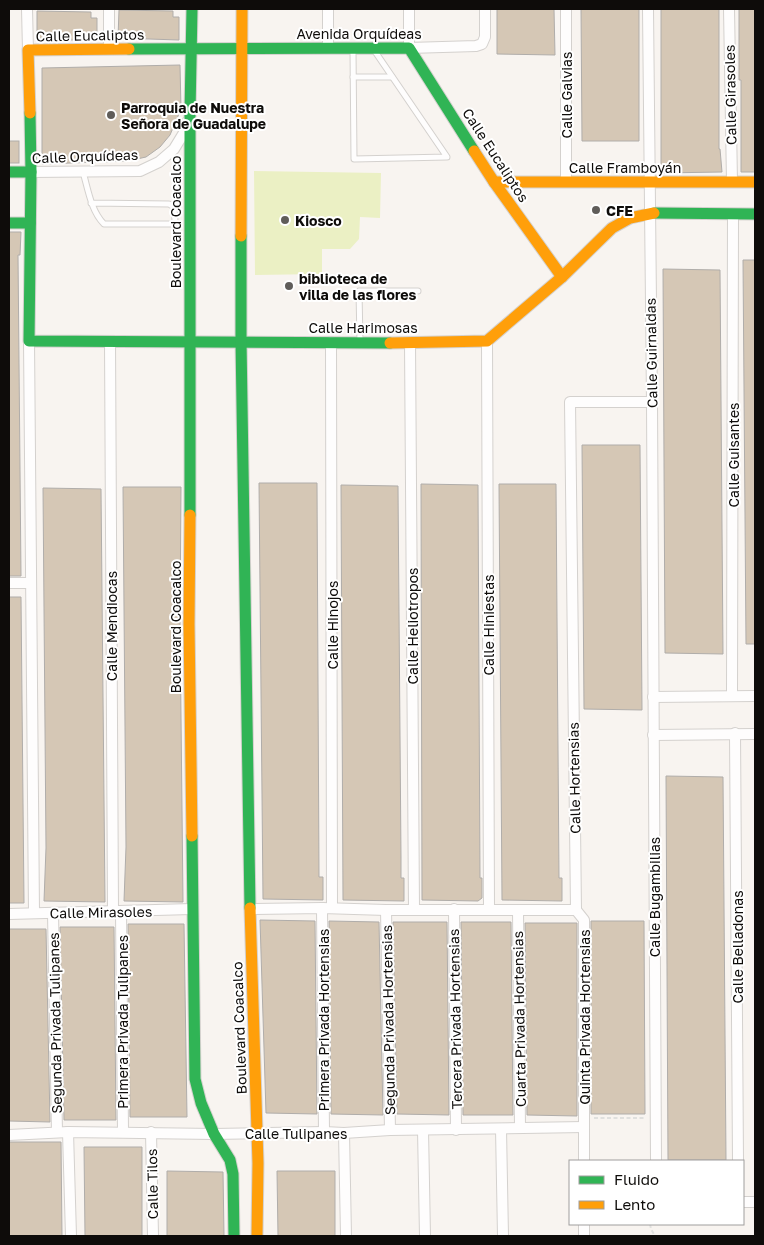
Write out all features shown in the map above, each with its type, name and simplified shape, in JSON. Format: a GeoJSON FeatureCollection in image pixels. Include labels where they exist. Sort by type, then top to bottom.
{"type":"FeatureCollection","features":[{"type":"Feature","properties":{"kind":"main road","name":"Boulevard Coacalco"},"geometry":{"type":"LineString","coordinates":[[192,9],[189,624],[195,1078],[201,1104],[214,1134],[228,1154],[233,1174],[234,1236]]}},
{"type":"Feature","properties":{"kind":"main road","name":"Boulevard Coacalco"},"geometry":{"type":"LineString","coordinates":[[242,9],[240,121],[241,341],[250,909],[257,1133],[257,1236]]}},
{"type":"Feature","properties":{"kind":"main road","name":"Calle Eucaliptos"},"geometry":{"type":"LineString","coordinates":[[28,50],[242,48]]}},
{"type":"Feature","properties":{"kind":"main road","name":"Avenida Orquídeas"},"geometry":{"type":"LineString","coordinates":[[242,48],[409,48]]}},
{"type":"Feature","properties":{"kind":"main road","name":"Calle Eucaliptos"},"geometry":{"type":"LineString","coordinates":[[409,48],[494,182],[562,277]]}},
{"type":"Feature","properties":{"kind":"main road"},"geometry":{"type":"LineString","coordinates":[[28,50],[31,172],[29,341]]}},
{"type":"Feature","properties":{"kind":"main road","name":"Calle Orquídeas"},"geometry":{"type":"LineString","coordinates":[[9,172],[31,172]]}},
{"type":"Feature","properties":{"kind":"main road","name":"Calle Framboyán"},"geometry":{"type":"LineString","coordinates":[[494,182],[755,182]]}},
{"type":"Feature","properties":{"kind":"main road"},"geometry":{"type":"LineString","coordinates":[[487,341],[562,277],[612,228],[630,218],[650,213],[755,214]]}},
{"type":"Feature","properties":{"kind":"main road"},"geometry":{"type":"LineString","coordinates":[[9,223],[30,223]]}},
{"type":"Feature","properties":{"kind":"main road","name":"Calle Harimosas"},"geometry":{"type":"LineString","coordinates":[[29,341],[410,343],[487,341]]}},
{"type":"Feature","properties":{"kind":"street"},"geometry":{"type":"LineString","coordinates":[[27,9],[28,50]]}},
{"type":"Feature","properties":{"kind":"street"},"geometry":{"type":"LineString","coordinates":[[109,9],[109,49]]}},
{"type":"Feature","properties":{"kind":"street"},"geometry":{"type":"LineString","coordinates":[[328,9],[328,48]]}},
{"type":"Feature","properties":{"kind":"street"},"geometry":{"type":"LineString","coordinates":[[409,9],[409,48]]}},
{"type":"Feature","properties":{"kind":"street","name":"Avenida Orquídeas"},"geometry":{"type":"LineString","coordinates":[[409,48],[476,46],[482,44],[485,38],[485,9]]}},
{"type":"Feature","properties":{"kind":"street","name":"Calle Galvias"},"geometry":{"type":"LineString","coordinates":[[566,9],[566,182]]}},
{"type":"Feature","properties":{"kind":"street","name":"Calle Guirnaldas"},"geometry":{"type":"LineString","coordinates":[[648,9],[653,735]]}},
{"type":"Feature","properties":{"kind":"street","name":"Calle Girasoles"},"geometry":{"type":"LineString","coordinates":[[729,9],[732,182]]}},
{"type":"Feature","properties":{"kind":"street","name":"Calle Orquídeas"},"geometry":{"type":"LineString","coordinates":[[31,172],[140,171],[159,162],[174,149],[185,131],[190,112]]}},
{"type":"Feature","properties":{"kind":"street","name":"Calle Guisantes"},"geometry":{"type":"LineString","coordinates":[[732,696],[733,214]]}},
{"type":"Feature","properties":{"kind":"street"},"geometry":{"type":"LineString","coordinates":[[29,341],[34,913]]}},
{"type":"Feature","properties":{"kind":"street","name":"Calle Mendiocas"},"geometry":{"type":"LineString","coordinates":[[110,341],[117,911]]}},
{"type":"Feature","properties":{"kind":"street","name":"Calle Hiniestas"},"geometry":{"type":"LineString","coordinates":[[487,341],[489,910]]}},
{"type":"Feature","properties":{"kind":"street","name":"Calle Hinojos"},"geometry":{"type":"LineString","coordinates":[[327,908],[331,342]]}},
{"type":"Feature","properties":{"kind":"street","name":"Calle Heliotropos"},"geometry":{"type":"LineString","coordinates":[[410,343],[414,909]]}},
{"type":"Feature","properties":{"kind":"street","name":"Calle Hortensias"},"geometry":{"type":"LineString","coordinates":[[576,910],[570,402],[652,402]]}},
{"type":"Feature","properties":{"kind":"street"},"geometry":{"type":"LineString","coordinates":[[9,583],[31,583]]}},
{"type":"Feature","properties":{"kind":"street"},"geometry":{"type":"LineString","coordinates":[[653,697],[755,696]]}},
{"type":"Feature","properties":{"kind":"street","name":"Calle Belladonas"},"geometry":{"type":"LineString","coordinates":[[735,733],[738,1160]]}},
{"type":"Feature","properties":{"kind":"street"},"geometry":{"type":"LineString","coordinates":[[653,735],[755,734]]}},
{"type":"Feature","properties":{"kind":"street","name":"Calle Bugambilias"},"geometry":{"type":"LineString","coordinates":[[653,735],[656,1160]]}},
{"type":"Feature","properties":{"kind":"street","name":"Primera Privada Hortensias"},"geometry":{"type":"LineString","coordinates":[[324,1132],[327,908]]}},
{"type":"Feature","properties":{"kind":"street"},"geometry":{"type":"LineString","coordinates":[[250,909],[576,910]]}},
{"type":"Feature","properties":{"kind":"street","name":"Tercera Privada Hortensias"},"geometry":{"type":"LineString","coordinates":[[454,909],[456,1130]]}},
{"type":"Feature","properties":{"kind":"street","name":"Calle Mirasoles"},"geometry":{"type":"LineString","coordinates":[[9,914],[192,910]]}},
{"type":"Feature","properties":{"kind":"street","name":"Segunda Privada Hortensias"},"geometry":{"type":"LineString","coordinates":[[386,910],[390,1130]]}},
{"type":"Feature","properties":{"kind":"street","name":"Cuarta Privada Hortensias"},"geometry":{"type":"LineString","coordinates":[[518,910],[520,1128]]}},
{"type":"Feature","properties":{"kind":"street","name":"Quinta Privada Hortensias"},"geometry":{"type":"LineString","coordinates":[[576,910],[584,920],[584,1160]]}},
{"type":"Feature","properties":{"kind":"street","name":"Primera Privada Tulipanes"},"geometry":{"type":"LineString","coordinates":[[117,911],[122,1132]]}},
{"type":"Feature","properties":{"kind":"street","name":"Segunda Privada Tulipanes"},"geometry":{"type":"LineString","coordinates":[[53,913],[57,1132]]}},
{"type":"Feature","properties":{"kind":"street","name":"Calle Tulipanes"},"geometry":{"type":"LineString","coordinates":[[9,1135],[57,1132],[214,1134],[324,1132],[344,1134],[390,1130],[520,1128],[584,1122]]}},
{"type":"Feature","properties":{"kind":"street"},"geometry":{"type":"LineString","coordinates":[[501,1128],[503,1236]]}},
{"type":"Feature","properties":{"kind":"street"},"geometry":{"type":"LineString","coordinates":[[423,1130],[425,1236]]}},
{"type":"Feature","properties":{"kind":"street"},"geometry":{"type":"LineString","coordinates":[[68,1132],[71,1236]]}},
{"type":"Feature","properties":{"kind":"street","name":"Calle Tilos"},"geometry":{"type":"LineString","coordinates":[[151,1132],[152,1236]]}},
{"type":"Feature","properties":{"kind":"street"},"geometry":{"type":"LineString","coordinates":[[344,1134],[346,1236]]}},
{"type":"Feature","properties":{"kind":"lane"},"geometry":{"type":"LineString","coordinates":[[353,48],[354,159],[447,157],[372,48]]}},
{"type":"Feature","properties":{"kind":"lane"},"geometry":{"type":"LineString","coordinates":[[353,77],[392,77]]}},
{"type":"Feature","properties":{"kind":"lane"},"geometry":{"type":"LineString","coordinates":[[83,172],[92,203],[104,224],[174,224],[175,220],[174,208],[168,204],[92,203]]}},
{"type":"Feature","properties":{"kind":"lane"},"geometry":{"type":"LineString","coordinates":[[360,342],[359,291],[418,290]]}},
{"type":"Feature","properties":{"kind":"path"},"geometry":{"type":"LineString","coordinates":[[584,1122],[656,1118]]}},
{"type":"Feature","properties":{"kind":"green space"},"geometry":{"type":"Polygon","coordinates":[[[254,171],[381,173],[380,218],[360,217],[359,239],[350,249],[322,249],[322,274],[255,275],[254,171]]]}},
{"type":"Feature","properties":{"kind":"building"},"geometry":{"type":"Polygon","coordinates":[[[497,9],[554,9],[555,55],[497,54],[497,9]]]}},
{"type":"Feature","properties":{"kind":"building"},"geometry":{"type":"Polygon","coordinates":[[[581,9],[639,9],[639,141],[582,141],[581,9]]]}},
{"type":"Feature","properties":{"kind":"building"},"geometry":{"type":"Polygon","coordinates":[[[661,9],[719,9],[719,149],[722,172],[661,173],[661,9]]]}},
{"type":"Feature","properties":{"kind":"building"},"geometry":{"type":"Polygon","coordinates":[[[739,9],[755,9],[755,172],[741,172],[739,9]]]}},
{"type":"Feature","properties":{"kind":"building"},"geometry":{"type":"Polygon","coordinates":[[[119,10],[173,11],[173,17],[179,17],[179,40],[118,38],[119,10]]]}},
{"type":"Feature","properties":{"kind":"building"},"geometry":{"type":"Polygon","coordinates":[[[37,11],[91,12],[91,18],[97,18],[97,40],[37,40],[37,11]]]}},
{"type":"Feature","properties":{"kind":"building","name":"Parroquia de Nuestra Señora de Guadalupe"},"geometry":{"type":"Polygon","coordinates":[[[180,65],[181,109],[170,135],[160,147],[146,157],[128,161],[42,164],[42,68],[180,65]]]}},
{"type":"Feature","properties":{"kind":"building"},"geometry":{"type":"Polygon","coordinates":[[[9,141],[19,141],[19,163],[9,163],[9,141]]]}},
{"type":"Feature","properties":{"kind":"building"},"geometry":{"type":"Polygon","coordinates":[[[9,232],[21,232],[20,255],[18,255],[21,576],[9,576],[9,232]]]}},
{"type":"Feature","properties":{"kind":"building"},"geometry":{"type":"Polygon","coordinates":[[[743,260],[755,260],[755,644],[746,644],[743,260]]]}},
{"type":"Feature","properties":{"kind":"building"},"geometry":{"type":"Polygon","coordinates":[[[663,269],[720,270],[723,654],[665,653],[663,269]]]}},
{"type":"Feature","properties":{"kind":"building"},"geometry":{"type":"Polygon","coordinates":[[[582,445],[640,445],[642,710],[584,709],[582,445]]]}},
{"type":"Feature","properties":{"kind":"building"},"geometry":{"type":"Polygon","coordinates":[[[259,483],[317,483],[319,877],[323,877],[323,900],[263,899],[259,483]]]}},
{"type":"Feature","properties":{"kind":"building"},"geometry":{"type":"Polygon","coordinates":[[[421,484],[478,485],[480,878],[482,878],[482,898],[478,901],[422,900],[421,484]]]}},
{"type":"Feature","properties":{"kind":"building"},"geometry":{"type":"Polygon","coordinates":[[[499,484],[556,484],[559,878],[562,878],[562,901],[502,900],[499,484]]]}},
{"type":"Feature","properties":{"kind":"building"},"geometry":{"type":"Polygon","coordinates":[[[341,485],[398,486],[401,878],[404,878],[404,901],[343,900],[341,485]]]}},
{"type":"Feature","properties":{"kind":"building"},"geometry":{"type":"Polygon","coordinates":[[[123,487],[181,487],[180,624],[183,902],[124,901],[126,847],[123,487]]]}},
{"type":"Feature","properties":{"kind":"building"},"geometry":{"type":"Polygon","coordinates":[[[43,488],[101,489],[105,902],[44,901],[46,848],[43,488]]]}},
{"type":"Feature","properties":{"kind":"building"},"geometry":{"type":"Polygon","coordinates":[[[9,597],[21,597],[24,903],[9,903],[9,597]]]}},
{"type":"Feature","properties":{"kind":"building"},"geometry":{"type":"Polygon","coordinates":[[[666,776],[723,777],[726,1160],[668,1160],[666,776]]]}},
{"type":"Feature","properties":{"kind":"building"},"geometry":{"type":"Polygon","coordinates":[[[260,920],[315,921],[317,1114],[266,1113],[260,920]]]}},
{"type":"Feature","properties":{"kind":"building"},"geometry":{"type":"Polygon","coordinates":[[[329,921],[379,922],[383,1115],[331,1114],[329,921]]]}},
{"type":"Feature","properties":{"kind":"building"},"geometry":{"type":"Polygon","coordinates":[[[591,921],[644,921],[645,1114],[591,1114],[591,921]]]}},
{"type":"Feature","properties":{"kind":"building"},"geometry":{"type":"Polygon","coordinates":[[[393,922],[447,922],[449,1115],[397,1114],[393,922]]]}},
{"type":"Feature","properties":{"kind":"building"},"geometry":{"type":"Polygon","coordinates":[[[461,922],[511,922],[513,1115],[463,1115],[461,922]]]}},
{"type":"Feature","properties":{"kind":"building"},"geometry":{"type":"Polygon","coordinates":[[[525,923],[577,923],[577,1116],[527,1115],[525,923]]]}},
{"type":"Feature","properties":{"kind":"building"},"geometry":{"type":"Polygon","coordinates":[[[128,924],[184,924],[187,1117],[130,1117],[128,924]]]}},
{"type":"Feature","properties":{"kind":"building"},"geometry":{"type":"Polygon","coordinates":[[[60,927],[114,927],[116,1120],[64,1120],[60,927]]]}},
{"type":"Feature","properties":{"kind":"building"},"geometry":{"type":"Polygon","coordinates":[[[9,929],[46,929],[50,1122],[9,1121],[9,929]]]}},
{"type":"Feature","properties":{"kind":"building"},"geometry":{"type":"Polygon","coordinates":[[[9,1142],[61,1142],[62,1236],[9,1236],[9,1142]]]}},
{"type":"Feature","properties":{"kind":"building"},"geometry":{"type":"Polygon","coordinates":[[[84,1147],[142,1147],[142,1236],[85,1236],[84,1147]]]}},
{"type":"Feature","properties":{"kind":"building"},"geometry":{"type":"Polygon","coordinates":[[[167,1171],[223,1172],[224,1236],[167,1236],[167,1171]]]}},
{"type":"Feature","properties":{"kind":"building"},"geometry":{"type":"Polygon","coordinates":[[[277,1171],[335,1171],[335,1236],[278,1236],[277,1171]]]}},
{"type":"Feature","properties":{"kind":"traffic: fast"},"geometry":{"type":"LineString","coordinates":[[190,515],[190,112],[192,9]]}},
{"type":"Feature","properties":{"kind":"traffic: fast"},"geometry":{"type":"LineString","coordinates":[[129,49],[409,48],[474,151]]}},
{"type":"Feature","properties":{"kind":"traffic: fast"},"geometry":{"type":"LineString","coordinates":[[30,113],[29,341],[390,343]]}},
{"type":"Feature","properties":{"kind":"traffic: fast"},"geometry":{"type":"LineString","coordinates":[[9,172],[31,172]]}},
{"type":"Feature","properties":{"kind":"traffic: fast"},"geometry":{"type":"LineString","coordinates":[[654,213],[755,214]]}},
{"type":"Feature","properties":{"kind":"traffic: fast"},"geometry":{"type":"LineString","coordinates":[[9,223],[30,223]]}},
{"type":"Feature","properties":{"kind":"traffic: fast"},"geometry":{"type":"LineString","coordinates":[[241,236],[250,908]]}},
{"type":"Feature","properties":{"kind":"traffic: fast"},"geometry":{"type":"LineString","coordinates":[[192,836],[195,1079],[201,1103],[214,1134],[230,1160],[233,1174],[234,1236]]}},
{"type":"Feature","properties":{"kind":"traffic: slow"},"geometry":{"type":"LineString","coordinates":[[241,236],[242,9]]}},
{"type":"Feature","properties":{"kind":"traffic: slow"},"geometry":{"type":"LineString","coordinates":[[30,113],[28,50],[129,49]]}},
{"type":"Feature","properties":{"kind":"traffic: slow"},"geometry":{"type":"LineString","coordinates":[[474,151],[562,277]]}},
{"type":"Feature","properties":{"kind":"traffic: slow"},"geometry":{"type":"LineString","coordinates":[[494,182],[755,182]]}},
{"type":"Feature","properties":{"kind":"traffic: slow"},"geometry":{"type":"LineString","coordinates":[[390,343],[487,341],[562,277],[612,228],[630,218],[654,213]]}},
{"type":"Feature","properties":{"kind":"traffic: slow"},"geometry":{"type":"LineString","coordinates":[[190,515],[189,624],[192,836]]}},
{"type":"Feature","properties":{"kind":"traffic: slow"},"geometry":{"type":"LineString","coordinates":[[250,908],[258,1163],[257,1236]]}},
{"type":"Feature","properties":{"kind":"place","name":"Parroquia de Nuestra Señora de Guadalupe"},"geometry":{"type":"Point","coordinates":[111,115]}},
{"type":"Feature","properties":{"kind":"place","name":"CFE"},"geometry":{"type":"Point","coordinates":[596,210]}},
{"type":"Feature","properties":{"kind":"place","name":"Kiosco"},"geometry":{"type":"Point","coordinates":[285,220]}},
{"type":"Feature","properties":{"kind":"place","name":"biblioteca de villa de las flores"},"geometry":{"type":"Point","coordinates":[289,286]}}]}
